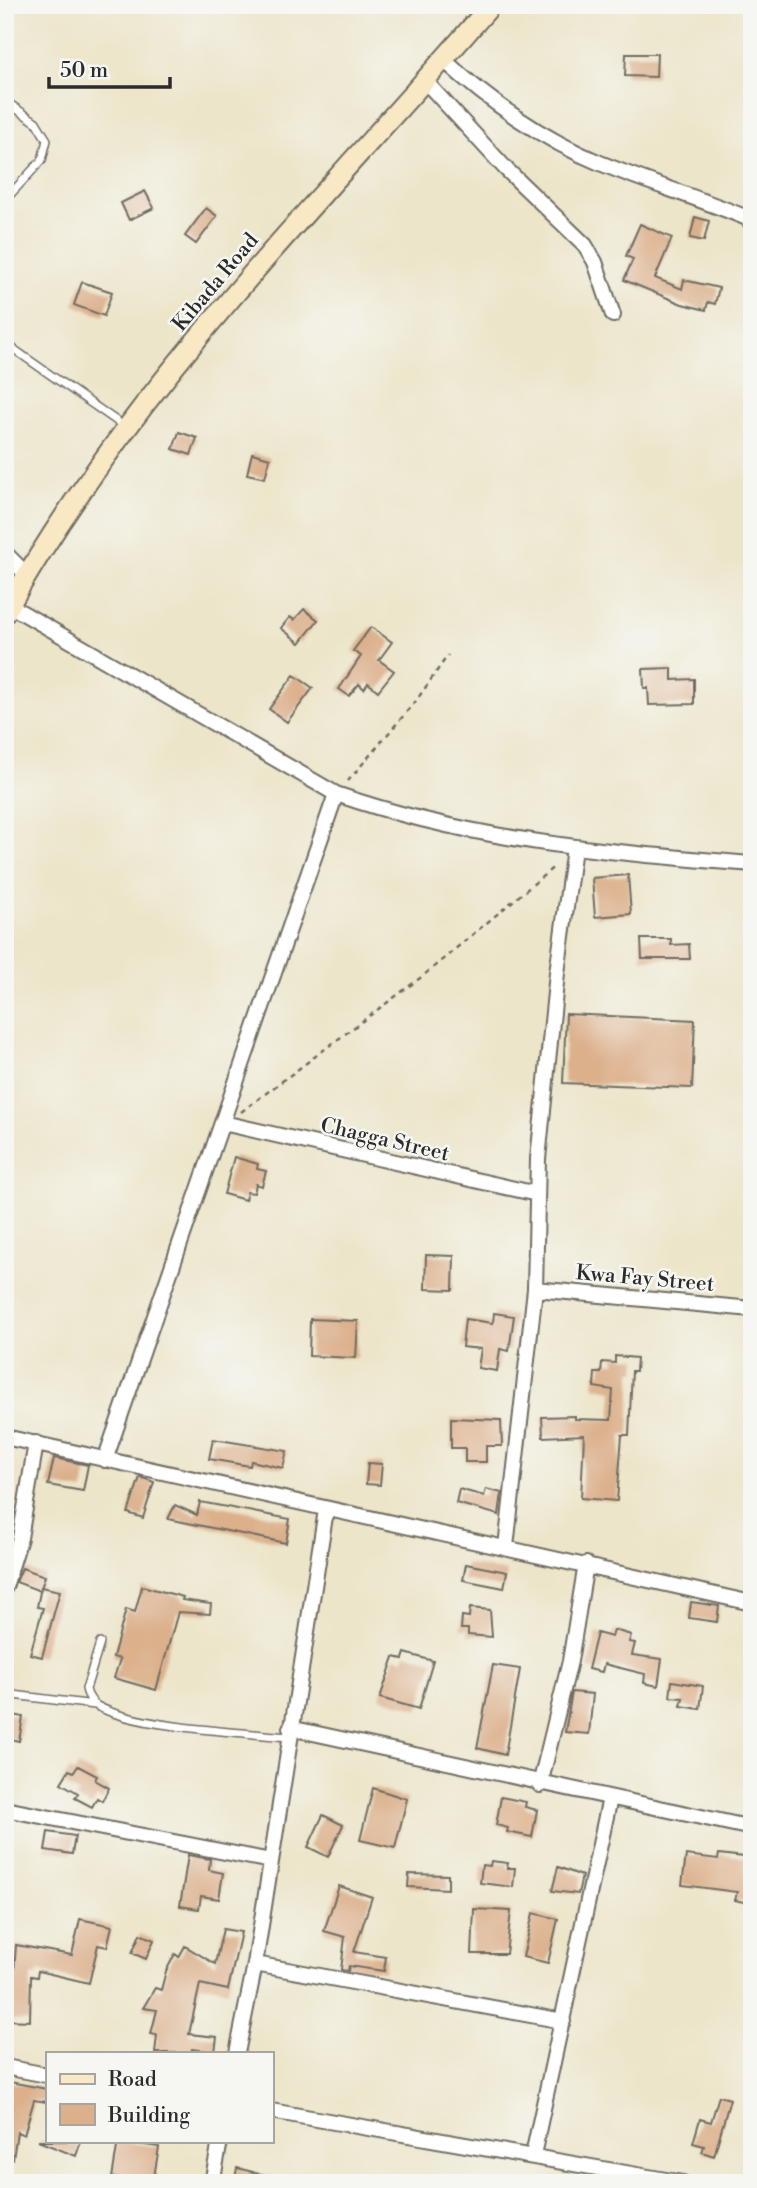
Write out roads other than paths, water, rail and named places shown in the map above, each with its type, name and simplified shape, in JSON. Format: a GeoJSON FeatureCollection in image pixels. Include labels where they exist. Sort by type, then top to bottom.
{"type":"FeatureCollection","features":[{"type":"Feature","properties":{"kind":"main road","name":"Kibada Road"},"geometry":{"type":"LineString","coordinates":[[7,609],[85,483],[126,427],[251,273],[491,5]]}},
{"type":"Feature","properties":{"kind":"street"},"geometry":{"type":"LineString","coordinates":[[444,60],[470,85],[561,145],[601,164],[750,218]]}},
{"type":"Feature","properties":{"kind":"street"},"geometry":{"type":"LineString","coordinates":[[425,81],[506,169],[585,245],[595,262],[613,315]]}},
{"type":"Feature","properties":{"kind":"street"},"geometry":{"type":"LineString","coordinates":[[5,553],[27,575]]}},
{"type":"Feature","properties":{"kind":"street"},"geometry":{"type":"LineString","coordinates":[[7,609],[336,794],[393,814],[443,826],[575,848],[752,864]]}},
{"type":"Feature","properties":{"kind":"street"},"geometry":{"type":"LineString","coordinates":[[105,1460],[336,794]]}},
{"type":"Feature","properties":{"kind":"street"},"geometry":{"type":"LineString","coordinates":[[506,1547],[535,1289],[537,1194],[557,973],[575,848]]}},
{"type":"Feature","properties":{"kind":"street","name":"Chagga Street"},"geometry":{"type":"LineString","coordinates":[[223,1123],[537,1194]]}},
{"type":"Feature","properties":{"kind":"street","name":"Kwa Fay Street"},"geometry":{"type":"LineString","coordinates":[[535,1289],[752,1309]]}},
{"type":"Feature","properties":{"kind":"street"},"geometry":{"type":"LineString","coordinates":[[5,1437],[752,1603]]}},
{"type":"Feature","properties":{"kind":"street"},"geometry":{"type":"LineString","coordinates":[[5,1587],[20,1538],[36,1443]]}},
{"type":"Feature","properties":{"kind":"street"},"geometry":{"type":"LineString","coordinates":[[237,2052],[255,1964],[326,1510]]}},
{"type":"Feature","properties":{"kind":"street"},"geometry":{"type":"LineString","coordinates":[[540,1785],[570,1661],[586,1564]]}},
{"type":"Feature","properties":{"kind":"street"},"geometry":{"type":"LineString","coordinates":[[290,1733],[752,1828]]}},
{"type":"Feature","properties":{"kind":"street"},"geometry":{"type":"LineString","coordinates":[[533,2155],[610,1798]]}},
{"type":"Feature","properties":{"kind":"street"},"geometry":{"type":"LineString","coordinates":[[5,1809],[271,1861]]}},
{"type":"Feature","properties":{"kind":"street"},"geometry":{"type":"LineString","coordinates":[[255,1964],[563,2021]]}},
{"type":"Feature","properties":{"kind":"street"},"geometry":{"type":"LineString","coordinates":[[5,2067],[46,2075]]}},
{"type":"Feature","properties":{"kind":"street"},"geometry":{"type":"LineString","coordinates":[[273,2111],[683,2183]]}},
{"type":"Feature","properties":{"kind":"street"},"geometry":{"type":"LineString","coordinates":[[212,2183],[220,2142]]}},
{"type":"Feature","properties":{"kind":"lane"},"geometry":{"type":"LineString","coordinates":[[5,101],[36,122],[47,140],[42,160],[5,200]]}},
{"type":"Feature","properties":{"kind":"lane"},"geometry":{"type":"LineString","coordinates":[[5,343],[126,427]]}},
{"type":"Feature","properties":{"kind":"lane"},"geometry":{"type":"LineString","coordinates":[[95,1705],[86,1689],[100,1643]]}},
{"type":"Feature","properties":{"kind":"lane"},"geometry":{"type":"LineString","coordinates":[[5,1693],[95,1705],[128,1717],[159,1723],[290,1733]]}}]}
